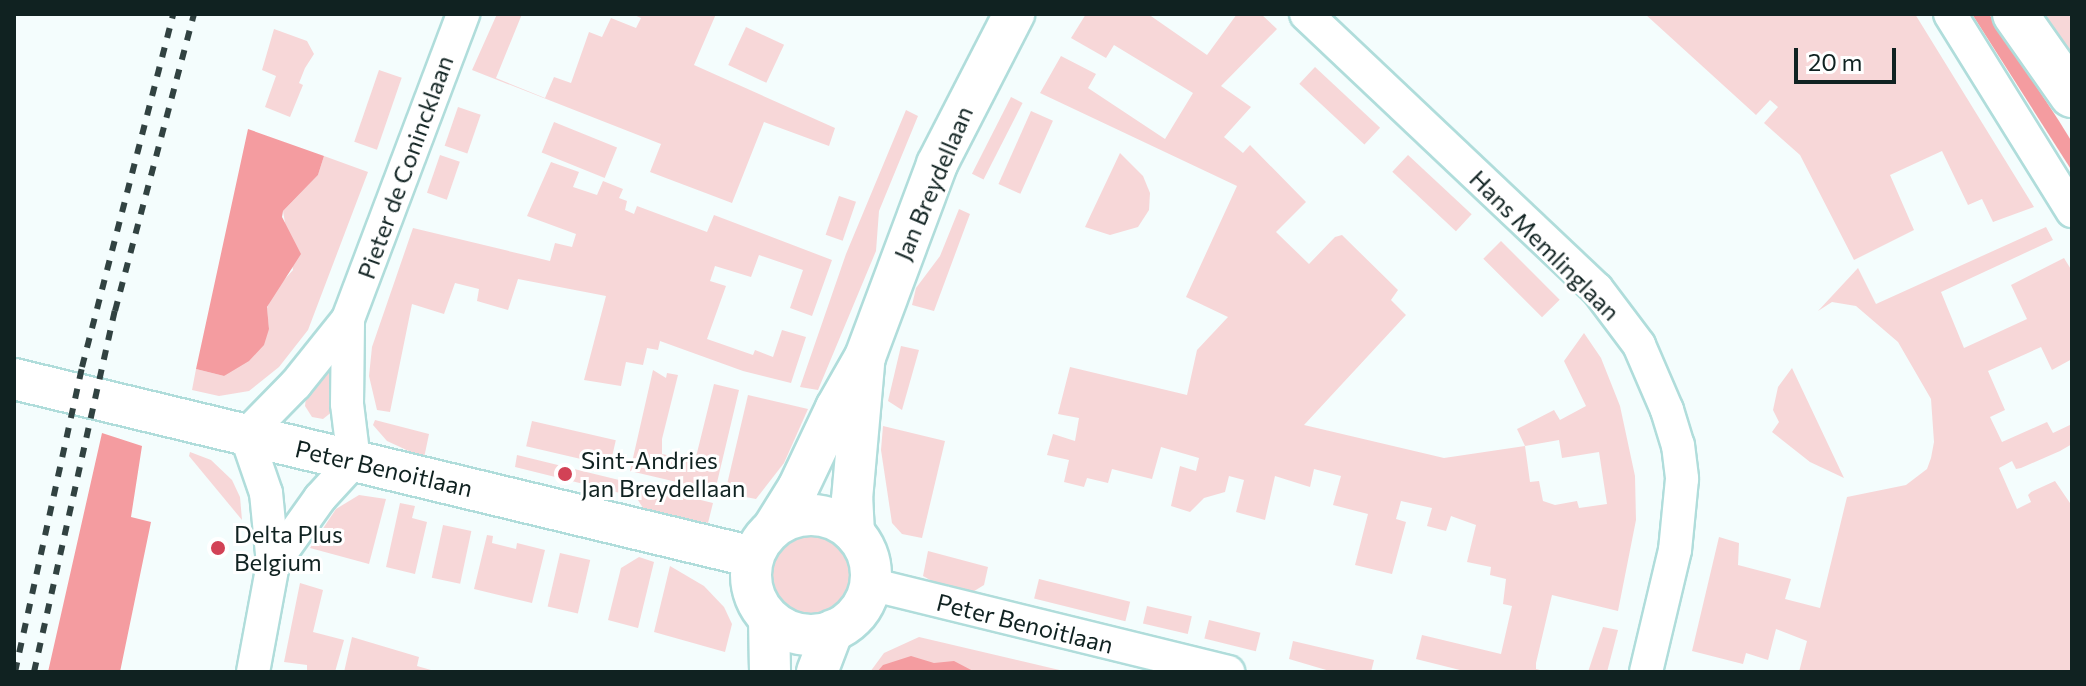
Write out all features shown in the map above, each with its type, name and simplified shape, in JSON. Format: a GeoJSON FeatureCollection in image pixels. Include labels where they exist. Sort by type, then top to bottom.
{"type":"FeatureCollection","features":[{"type":"Feature","properties":{"kind":"main road"},"geometry":{"type":"LineString","coordinates":[[2015,14],[2072,95]]}},
{"type":"Feature","properties":{"kind":"street","name":"Pieter de Conincklaan"},"geometry":{"type":"LineString","coordinates":[[246,435],[296,384],[348,319],[463,14]]}},
{"type":"Feature","properties":{"kind":"street","name":"Jan Breydellaan"},"geometry":{"type":"LineString","coordinates":[[763,542],[798,488],[836,408],[865,357],[937,164],[1014,14]]}},
{"type":"Feature","properties":{"kind":"street","name":"Hans Memlinglaan"},"geometry":{"type":"LineString","coordinates":[[1306,14],[1597,289],[1639,345],[1667,410],[1678,445],[1682,479],[1675,550],[1646,672]]}},
{"type":"Feature","properties":{"kind":"street"},"geometry":{"type":"LineString","coordinates":[[1950,14],[2072,211]]}},
{"type":"Feature","properties":{"kind":"street","name":"Pieter de Conincklaan"},"geometry":{"type":"LineString","coordinates":[[348,319],[347,404],[354,461]]}},
{"type":"Feature","properties":{"kind":"street","name":"Jan Breydellaan"},"geometry":{"type":"LineString","coordinates":[[854,533],[852,499],[865,357]]}},
{"type":"Feature","properties":{"kind":"street","name":"Peter Benoitlaan"},"geometry":{"type":"LineString","coordinates":[[14,379],[354,461],[763,542]]}},
{"type":"Feature","properties":{"kind":"street"},"geometry":{"type":"LineString","coordinates":[[246,435],[266,493],[273,564],[253,672]]}},
{"type":"Feature","properties":{"kind":"street"},"geometry":{"type":"LineString","coordinates":[[273,564],[320,498],[354,461]]}},
{"type":"Feature","properties":{"kind":"street"},"geometry":{"type":"LineString","coordinates":[[769,619],[801,634],[833,630],[847,622],[861,607],[870,584],[866,550],[854,533],[837,521],[813,515],[791,518],[763,542],[752,588],[769,619],[770,672]]}},
{"type":"Feature","properties":{"kind":"street","name":"Peter Benoitlaan"},"geometry":{"type":"LineString","coordinates":[[870,584],[1228,672]]}},
{"type":"Feature","properties":{"kind":"street"},"geometry":{"type":"LineString","coordinates":[[817,672],[833,630]]}},
{"type":"Feature","properties":{"kind":"shaded area"},"geometry":{"type":"Polygon","coordinates":[[[497,14],[522,14],[496,78],[545,98],[554,77],[571,83],[589,32],[602,37],[611,18],[636,28],[641,18],[632,14],[716,14],[694,65],[835,128],[829,146],[764,122],[732,203],[650,172],[661,144],[472,70],[497,14]]]}},
{"type":"Feature","properties":{"kind":"shaded area"},"geometry":{"type":"Polygon","coordinates":[[[1086,14],[1148,14],[1207,55],[1237,14],[1261,14],[1277,29],[1221,86],[1251,107],[1224,137],[1243,153],[1250,145],[1306,202],[1276,232],[1309,264],[1335,237],[1342,235],[1398,290],[1391,300],[1406,315],[1304,425],[1444,458],[1525,446],[1517,429],[1554,410],[1560,420],[1586,406],[1564,361],[1584,333],[1601,358],[1620,406],[1635,476],[1636,520],[1618,611],[1552,595],[1536,663],[1536,669],[1548,672],[1468,672],[1416,659],[1422,635],[1501,654],[1512,606],[1503,604],[1506,579],[1490,575],[1491,567],[1467,562],[1476,525],[1451,516],[1446,531],[1427,526],[1432,508],[1401,501],[1396,519],[1406,522],[1392,574],[1355,565],[1368,514],[1333,505],[1341,476],[1314,469],[1310,487],[1275,476],[1265,520],[1236,512],[1244,480],[1229,476],[1225,492],[1204,498],[1190,512],[1171,506],[1180,466],[1196,471],[1199,458],[1161,447],[1152,479],[1112,469],[1108,483],[1087,478],[1084,487],[1064,482],[1069,460],[1047,455],[1053,434],[1075,441],[1079,418],[1058,414],[1070,367],[1187,395],[1197,350],[1228,317],[1186,297],[1237,186],[1040,93],[1061,56],[1096,74],[1088,88],[1165,139],[1193,93],[1114,45],[1106,58],[1071,38],[1086,14]],[[1559,440],[1525,446],[1530,482],[1539,481],[1543,501],[1555,505],[1577,501],[1579,508],[1607,504],[1599,452],[1562,458],[1559,440]]]}},
{"type":"Feature","properties":{"kind":"shaded area"},"geometry":{"type":"Polygon","coordinates":[[[1645,14],[1915,14],[2034,207],[1993,222],[1982,199],[1968,205],[1942,151],[1890,175],[1914,230],[1854,260],[1800,155],[1764,123],[1778,107],[1770,100],[1756,115],[1645,14]]]}},
{"type":"Feature","properties":{"kind":"shaded area"},"geometry":{"type":"Polygon","coordinates":[[[1972,14],[1989,14],[2059,121],[2072,142],[2072,171],[1972,14]]]}},
{"type":"Feature","properties":{"kind":"shaded area"},"geometry":{"type":"Polygon","coordinates":[[[2036,14],[2072,14],[2072,65],[2036,14]]]}},
{"type":"Feature","properties":{"kind":"shaded area"},"geometry":{"type":"Polygon","coordinates":[[[746,27],[784,45],[766,83],[728,65],[746,27]]]}},
{"type":"Feature","properties":{"kind":"shaded area"},"geometry":{"type":"Polygon","coordinates":[[[274,29],[307,41],[314,54],[299,83],[303,85],[290,117],[265,107],[276,76],[262,70],[274,29]]]}},
{"type":"Feature","properties":{"kind":"shaded area"},"geometry":{"type":"Polygon","coordinates":[[[1315,67],[1380,128],[1364,145],[1299,84],[1315,67]]]}},
{"type":"Feature","properties":{"kind":"shaded area"},"geometry":{"type":"Polygon","coordinates":[[[379,70],[402,78],[377,150],[354,142],[379,70]]]}},
{"type":"Feature","properties":{"kind":"shaded area"},"geometry":{"type":"Polygon","coordinates":[[[1011,97],[1023,103],[984,180],[972,174],[1011,97]]]}},
{"type":"Feature","properties":{"kind":"shaded area"},"geometry":{"type":"Polygon","coordinates":[[[458,107],[481,115],[467,154],[445,146],[458,107]]]}},
{"type":"Feature","properties":{"kind":"shaded area"},"geometry":{"type":"Polygon","coordinates":[[[906,110],[918,116],[879,211],[876,251],[818,390],[800,387],[846,254],[906,110]]]}},
{"type":"Feature","properties":{"kind":"shaded area"},"geometry":{"type":"Polygon","coordinates":[[[1031,111],[1053,121],[1020,194],[998,184],[1031,111]]]}},
{"type":"Feature","properties":{"kind":"shaded area"},"geometry":{"type":"Polygon","coordinates":[[[554,122],[617,147],[605,178],[542,153],[554,122]]]}},
{"type":"Feature","properties":{"kind":"shaded area"},"geometry":{"type":"Polygon","coordinates":[[[248,129],[324,156],[318,175],[283,211],[282,217],[301,254],[267,307],[269,329],[264,345],[249,361],[224,376],[196,369],[248,129]]]}},
{"type":"Feature","properties":{"kind":"shaded area"},"geometry":{"type":"Polygon","coordinates":[[[1120,153],[1143,176],[1150,193],[1149,210],[1138,227],[1110,235],[1085,227],[1120,153]]]}},
{"type":"Feature","properties":{"kind":"shaded area"},"geometry":{"type":"Polygon","coordinates":[[[440,155],[460,162],[447,200],[427,193],[440,155]]]}},
{"type":"Feature","properties":{"kind":"shaded area"},"geometry":{"type":"Polygon","coordinates":[[[1408,155],[1472,214],[1456,231],[1392,172],[1408,155]]]}},
{"type":"Feature","properties":{"kind":"shaded area"},"geometry":{"type":"Polygon","coordinates":[[[324,156],[368,172],[308,330],[279,367],[249,391],[219,396],[192,390],[196,369],[224,376],[269,329],[267,308],[274,291],[293,270],[283,211],[318,175],[324,156]]]}},
{"type":"Feature","properties":{"kind":"shaded area"},"geometry":{"type":"Polygon","coordinates":[[[551,162],[579,172],[573,187],[597,195],[603,181],[623,189],[619,198],[627,201],[625,210],[634,214],[637,206],[707,232],[714,215],[832,260],[812,316],[790,308],[803,270],[759,255],[751,277],[715,266],[710,281],[726,286],[707,339],[753,355],[755,350],[773,357],[782,330],[806,337],[791,383],[743,371],[660,341],[658,350],[647,348],[643,365],[626,362],[621,386],[584,380],[606,296],[518,279],[508,310],[477,301],[479,289],[455,283],[444,314],[412,304],[390,412],[377,410],[369,376],[372,347],[413,228],[550,261],[555,243],[572,247],[576,234],[527,216],[551,162]]]}},
{"type":"Feature","properties":{"kind":"shaded area"},"geometry":{"type":"Polygon","coordinates":[[[839,196],[856,202],[843,241],[826,235],[839,196]]]}},
{"type":"Feature","properties":{"kind":"shaded area"},"geometry":{"type":"Polygon","coordinates":[[[959,209],[970,214],[934,311],[912,305],[916,288],[940,256],[959,209]]]}},
{"type":"Feature","properties":{"kind":"shaded area"},"geometry":{"type":"Polygon","coordinates":[[[2046,227],[2053,240],[1941,292],[1964,348],[2027,319],[2011,285],[2064,258],[2072,271],[2072,359],[2052,370],[2041,347],[1988,371],[2005,410],[1990,417],[2002,442],[2047,422],[2053,433],[2072,424],[2072,444],[2021,468],[2016,469],[2012,461],[1999,468],[2017,509],[2031,502],[2028,495],[2031,492],[2055,481],[2072,506],[2072,672],[1799,672],[1807,641],[1776,629],[1768,660],[1746,653],[1743,664],[1692,651],[1719,537],[1739,543],[1738,565],[1791,579],[1785,599],[1820,608],[1847,497],[1906,485],[1927,469],[1934,442],[1931,399],[1898,342],[1856,306],[1832,302],[1818,311],[1858,268],[1876,304],[2046,227]]]}},
{"type":"Feature","properties":{"kind":"shaded area"},"geometry":{"type":"Polygon","coordinates":[[[1501,241],[1560,300],[1542,317],[1483,259],[1501,241]]]}},
{"type":"Feature","properties":{"kind":"shaded area"},"geometry":{"type":"Polygon","coordinates":[[[338,339],[333,411],[323,419],[312,417],[305,406],[307,388],[338,339]]]}},
{"type":"Feature","properties":{"kind":"shaded area"},"geometry":{"type":"Polygon","coordinates":[[[901,346],[919,350],[902,410],[888,401],[901,346]]]}},
{"type":"Feature","properties":{"kind":"shaded area"},"geometry":{"type":"Polygon","coordinates":[[[1792,368],[1844,478],[1810,462],[1772,432],[1779,422],[1773,410],[1778,387],[1792,368]]]}},
{"type":"Feature","properties":{"kind":"shaded area"},"geometry":{"type":"Polygon","coordinates":[[[653,370],[666,378],[667,373],[678,375],[662,439],[662,454],[695,461],[714,384],[739,390],[715,491],[630,471],[653,370]]]}},
{"type":"Feature","properties":{"kind":"shaded area"},"geometry":{"type":"Polygon","coordinates":[[[748,395],[808,409],[784,463],[756,499],[725,493],[748,395]]]}},
{"type":"Feature","properties":{"kind":"shaded area"},"geometry":{"type":"Polygon","coordinates":[[[375,420],[429,434],[424,458],[387,441],[373,425],[375,420]]]}},
{"type":"Feature","properties":{"kind":"shaded area"},"geometry":{"type":"Polygon","coordinates":[[[532,421],[616,440],[610,466],[526,446],[532,421]]]}},
{"type":"Feature","properties":{"kind":"shaded area"},"geometry":{"type":"Polygon","coordinates":[[[883,426],[945,441],[922,538],[902,534],[892,523],[881,450],[883,426]]]}},
{"type":"Feature","properties":{"kind":"shaded area"},"geometry":{"type":"Polygon","coordinates":[[[102,433],[142,446],[131,517],[151,522],[120,672],[48,672],[102,433]]]}},
{"type":"Feature","properties":{"kind":"shaded area"},"geometry":{"type":"Polygon","coordinates":[[[190,452],[211,460],[232,480],[240,497],[242,520],[189,456],[190,452]]]}},
{"type":"Feature","properties":{"kind":"shaded area"},"geometry":{"type":"Polygon","coordinates":[[[517,455],[713,503],[708,523],[645,511],[636,497],[515,467],[517,455]]]}},
{"type":"Feature","properties":{"kind":"shaded area"},"geometry":{"type":"Polygon","coordinates":[[[359,495],[386,499],[369,564],[310,548],[336,509],[359,495]]]}},
{"type":"Feature","properties":{"kind":"shaded area"},"geometry":{"type":"Polygon","coordinates":[[[400,503],[415,506],[412,518],[427,522],[415,574],[386,567],[400,503]]]}},
{"type":"Feature","properties":{"kind":"shaded area"},"geometry":{"type":"Polygon","coordinates":[[[443,525],[471,531],[460,584],[432,578],[443,525]]]}},
{"type":"Feature","properties":{"kind":"shaded area"},"geometry":{"type":"Polygon","coordinates":[[[801,530],[819,530],[835,537],[847,549],[854,565],[854,583],[847,599],[835,611],[819,618],[801,618],[785,611],[773,599],[766,583],[766,565],[773,549],[785,537],[801,530]]]}},
{"type":"Feature","properties":{"kind":"shaded area"},"geometry":{"type":"Polygon","coordinates":[[[487,535],[493,536],[492,543],[516,549],[517,543],[545,550],[532,603],[474,589],[487,535]]]}},
{"type":"Feature","properties":{"kind":"shaded area"},"geometry":{"type":"Polygon","coordinates":[[[928,551],[988,567],[984,585],[971,593],[941,586],[923,576],[928,551]]]}},
{"type":"Feature","properties":{"kind":"shaded area"},"geometry":{"type":"Polygon","coordinates":[[[560,553],[590,560],[578,614],[548,607],[560,553]]]}},
{"type":"Feature","properties":{"kind":"shaded area"},"geometry":{"type":"Polygon","coordinates":[[[639,557],[654,562],[638,628],[608,620],[621,568],[639,557]]]}},
{"type":"Feature","properties":{"kind":"shaded area"},"geometry":{"type":"Polygon","coordinates":[[[670,566],[704,586],[724,607],[732,624],[725,652],[654,632],[670,566]]]}},
{"type":"Feature","properties":{"kind":"shaded area"},"geometry":{"type":"Polygon","coordinates":[[[1039,579],[1130,602],[1125,621],[1034,598],[1039,579]]]}},
{"type":"Feature","properties":{"kind":"shaded area"},"geometry":{"type":"Polygon","coordinates":[[[300,583],[323,590],[313,632],[344,640],[335,672],[307,672],[307,665],[284,662],[300,583]]]}},
{"type":"Feature","properties":{"kind":"shaded area"},"geometry":{"type":"Polygon","coordinates":[[[1147,606],[1192,616],[1188,634],[1143,624],[1147,606]]]}},
{"type":"Feature","properties":{"kind":"shaded area"},"geometry":{"type":"Polygon","coordinates":[[[1209,620],[1260,633],[1256,651],[1204,638],[1209,620]]]}},
{"type":"Feature","properties":{"kind":"shaded area"},"geometry":{"type":"Polygon","coordinates":[[[1603,627],[1618,630],[1607,672],[1588,672],[1603,627]]]}},
{"type":"Feature","properties":{"kind":"shaded area"},"geometry":{"type":"Polygon","coordinates":[[[352,637],[419,657],[417,666],[438,672],[344,672],[352,637]]]}},
{"type":"Feature","properties":{"kind":"shaded area"},"geometry":{"type":"Polygon","coordinates":[[[919,637],[1068,672],[870,672],[884,653],[919,637]]]}},
{"type":"Feature","properties":{"kind":"shaded area"},"geometry":{"type":"Polygon","coordinates":[[[1293,641],[1374,660],[1371,672],[1333,672],[1289,659],[1293,641]]]}},
{"type":"Feature","properties":{"kind":"shaded area"},"geometry":{"type":"Polygon","coordinates":[[[911,656],[934,663],[954,661],[975,672],[877,672],[883,665],[911,656]]]}},
{"type":"Feature","properties":{"kind":"railway"},"geometry":{"type":"LineString","coordinates":[[15,672],[82,367],[173,14]]}},
{"type":"Feature","properties":{"kind":"railway"},"geometry":{"type":"LineString","coordinates":[[34,672],[115,311],[194,14]]}},
{"type":"Feature","properties":{"kind":"place","name":"Sint-Andries Jan Breydellaan"},"geometry":{"type":"Point","coordinates":[565,474]}},
{"type":"Feature","properties":{"kind":"place","name":"Delta Plus Belgium"},"geometry":{"type":"Point","coordinates":[218,548]}}]}
